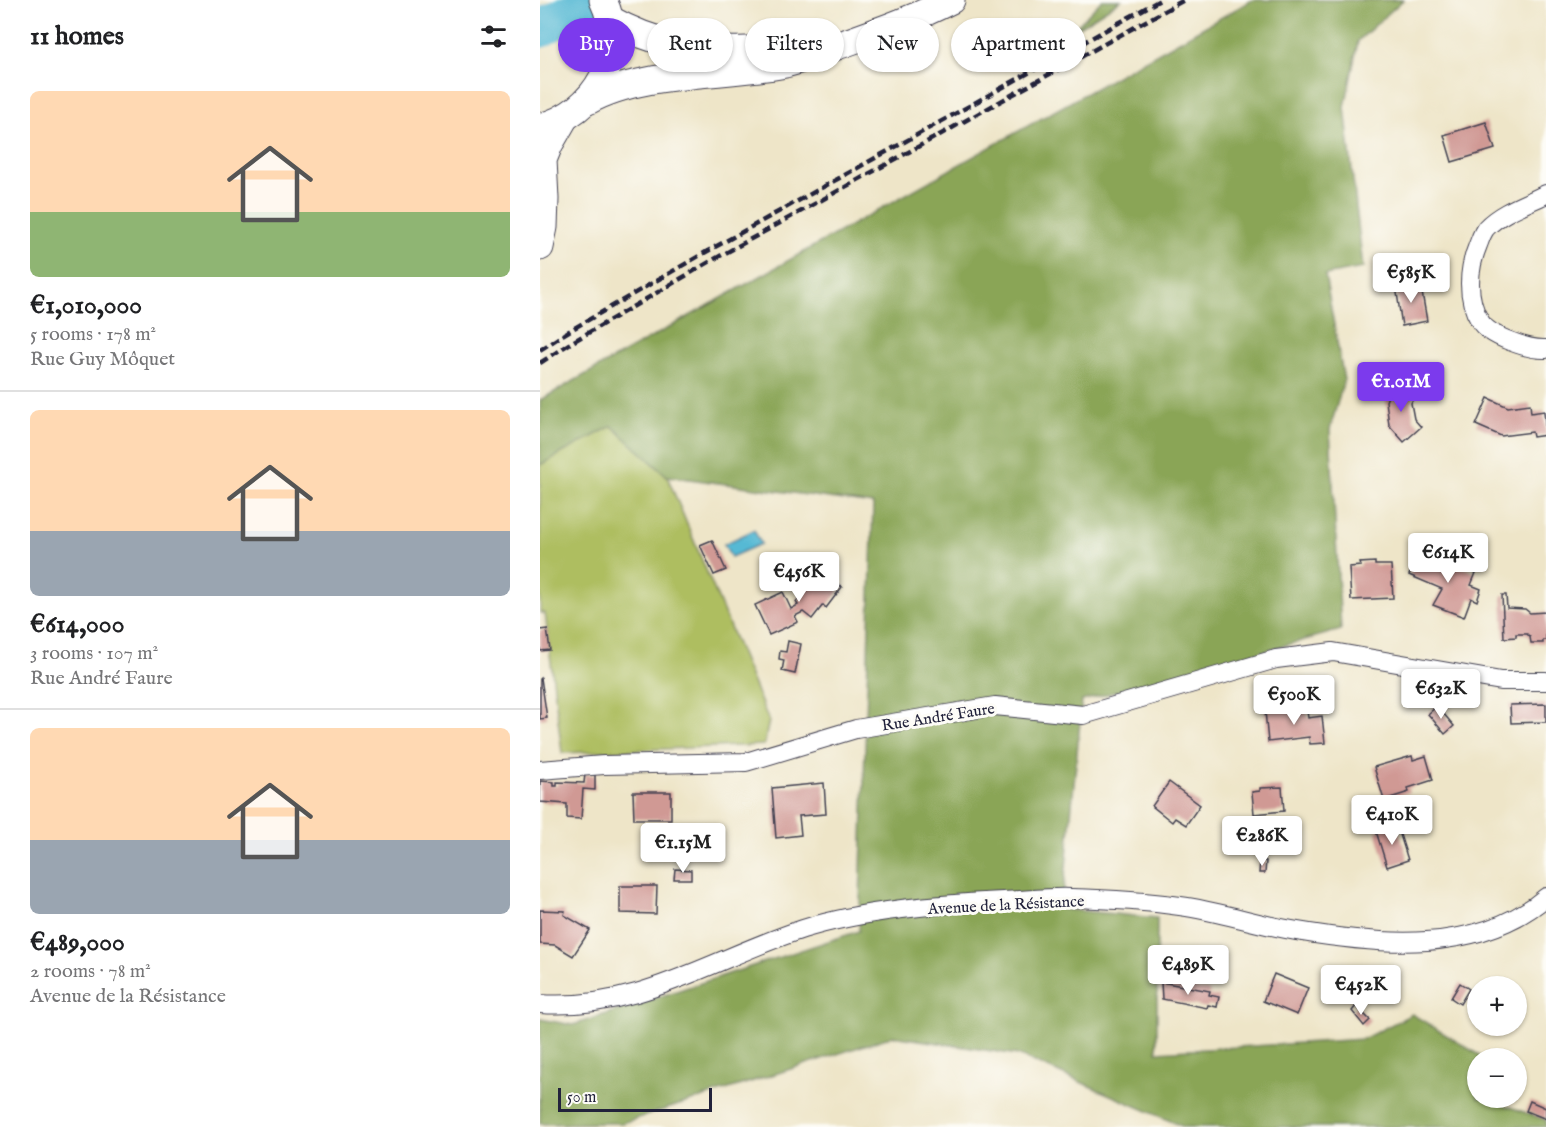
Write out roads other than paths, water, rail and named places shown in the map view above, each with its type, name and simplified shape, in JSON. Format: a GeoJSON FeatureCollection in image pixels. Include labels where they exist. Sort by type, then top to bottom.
{"type":"FeatureCollection","features":[{"type":"Feature","properties":{"kind":"main road"},"geometry":{"type":"LineString","coordinates":[[540,247],[544,208],[543,160],[549,145],[552,123],[588,101],[610,90],[645,81],[725,73],[787,63],[900,25],[951,0]]}},
{"type":"Feature","properties":{"kind":"main road"},"geometry":{"type":"LineString","coordinates":[[607,11],[633,32],[654,40],[711,49],[746,50],[846,43]]}},
{"type":"Feature","properties":{"kind":"main road"},"geometry":{"type":"LineString","coordinates":[[588,101],[602,79],[609,60],[612,39],[607,11]]}},
{"type":"Feature","properties":{"kind":"street"},"geometry":{"type":"LineString","coordinates":[[1546,194],[1502,216],[1484,230],[1472,260],[1470,291],[1480,323],[1510,342],[1535,350],[1546,350]]}},
{"type":"Feature","properties":{"kind":"street","name":"Rue André Faure"},"geometry":{"type":"LineString","coordinates":[[540,770],[604,765],[746,762],[856,729],[995,706],[1083,716],[1276,659],[1333,652],[1501,681],[1546,681]]}},
{"type":"Feature","properties":{"kind":"street","name":"Avenue de la Résistance"},"geometry":{"type":"LineString","coordinates":[[540,1004],[589,1004],[617,998],[676,981],[804,929],[882,912],[972,903],[1068,898],[1181,906],[1296,931],[1390,942],[1475,935],[1528,913],[1546,897]]}},
{"type":"Feature","properties":{"kind":"water"},"geometry":{"type":"Polygon","coordinates":[[[754,530],[761,544],[731,557],[724,544],[754,530]]]}},
{"type":"Feature","properties":{"kind":"waterway"},"geometry":{"type":"LineString","coordinates":[[540,29],[592,0]]}},
{"type":"Feature","properties":{"kind":"railway"},"geometry":{"type":"LineString","coordinates":[[540,350],[706,252],[1160,0]]}},
{"type":"Feature","properties":{"kind":"railway"},"geometry":{"type":"LineString","coordinates":[[540,363],[711,261],[1184,0]]}}]}
